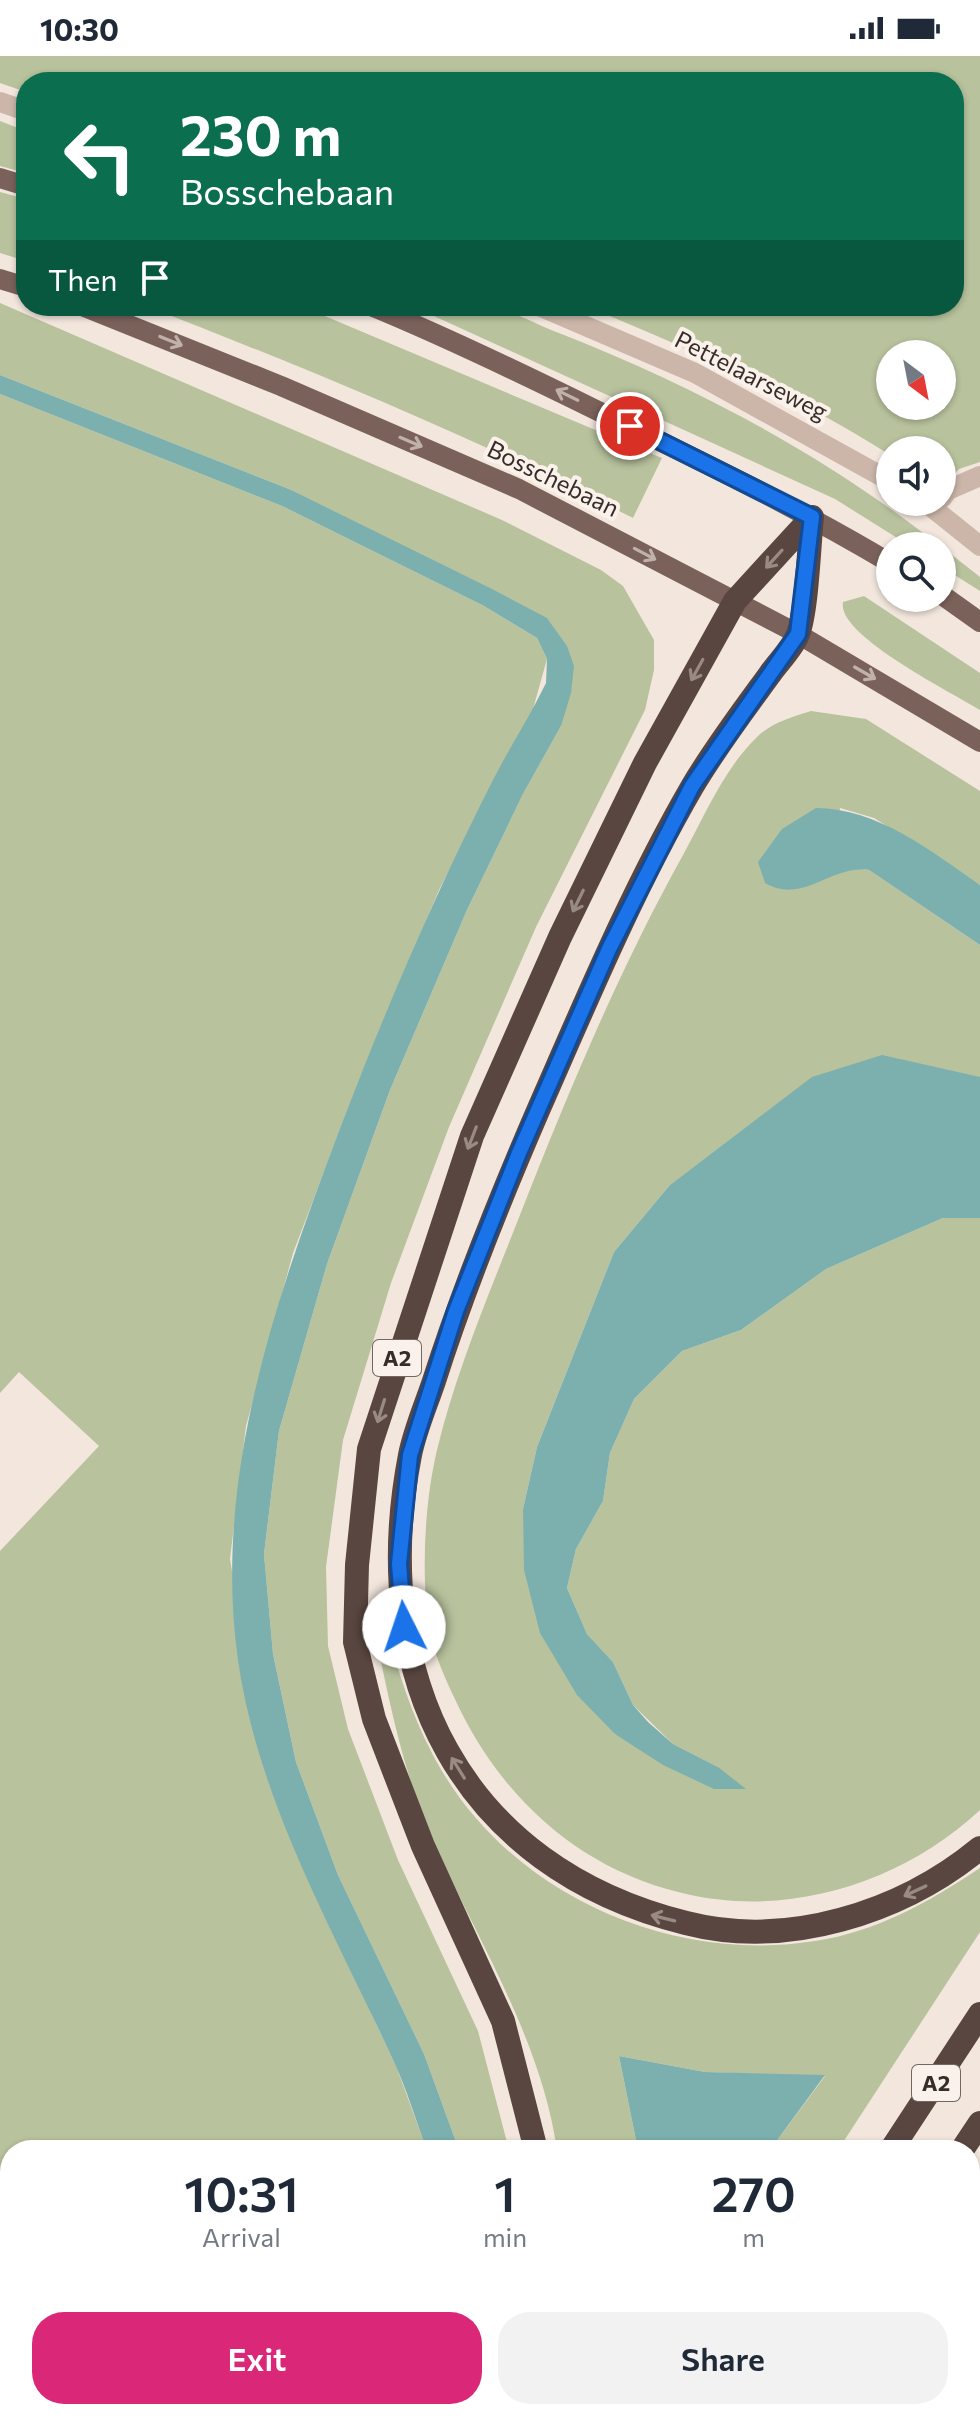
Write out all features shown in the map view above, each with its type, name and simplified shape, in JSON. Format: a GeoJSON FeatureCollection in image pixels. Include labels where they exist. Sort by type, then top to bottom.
{"type":"FeatureCollection","features":[{"type":"Feature","properties":{"kind":"highway"},"geometry":{"type":"LineString","coordinates":[[735,601],[812,517]]}},
{"type":"Feature","properties":{"kind":"highway"},"geometry":{"type":"LineString","coordinates":[[798,634],[812,517]]}},
{"type":"Feature","properties":{"kind":"highway","name":"A2"},"geometry":{"type":"LineString","coordinates":[[533,2140],[503,2021],[423,1846],[374,1719],[355,1642],[357,1565],[369,1449],[472,1136],[560,937],[638,777],[735,601]]}},
{"type":"Feature","properties":{"kind":"highway","name":"A2"},"geometry":{"type":"LineString","coordinates":[[798,634],[692,786],[616,936],[519,1153],[456,1311],[410,1455],[399,1564],[404,1627],[418,1686],[446,1748],[479,1802],[514,1839],[579,1884],[636,1911],[699,1927],[755,1930],[814,1926],[869,1913],[928,1885],[980,1848]]}},
{"type":"Feature","properties":{"kind":"highway","name":"A2"},"geometry":{"type":"LineString","coordinates":[[898,2140],[980,2014]]}},
{"type":"Feature","properties":{"kind":"highway","name":"A2"},"geometry":{"type":"LineString","coordinates":[[969,2140],[980,2123]]}},
{"type":"Feature","properties":{"kind":"main road","name":"Bosschebaan"},"geometry":{"type":"LineString","coordinates":[[107,316],[281,386],[519,489],[798,634],[980,742]]}},
{"type":"Feature","properties":{"kind":"main road"},"geometry":{"type":"LineString","coordinates":[[396,316],[436,332],[812,517],[876,555]]}},
{"type":"Feature","properties":{"kind":"main road"},"geometry":{"type":"LineString","coordinates":[[956,605],[980,622]]}},
{"type":"Feature","properties":{"kind":"street","name":"Pettelaarseweg"},"geometry":{"type":"LineString","coordinates":[[562,316],[695,373],[876,473]]}},
{"type":"Feature","properties":{"kind":"street"},"geometry":{"type":"LineString","coordinates":[[956,486],[980,476]]}},
{"type":"Feature","properties":{"kind":"street"},"geometry":{"type":"LineString","coordinates":[[949,516],[980,546]]}},
{"type":"Feature","properties":{"kind":"green space"},"geometry":{"type":"Polygon","coordinates":[[[0,56],[980,56],[980,462],[956,472],[956,436],[876,436],[876,446],[779,393],[609,316],[964,316],[964,72],[16,72],[16,89],[0,83],[0,56]]]}},
{"type":"Feature","properties":{"kind":"green space"},"geometry":{"type":"Polygon","coordinates":[[[0,121],[16,127],[16,170],[0,166],[0,121]]]}},
{"type":"Feature","properties":{"kind":"green space"},"geometry":{"type":"Polygon","coordinates":[[[0,192],[16,196],[16,258],[0,253],[0,192]]]}},
{"type":"Feature","properties":{"kind":"green space"},"geometry":{"type":"Polygon","coordinates":[[[0,303],[16,310],[16,316],[30,316],[502,520],[601,570],[623,586],[654,640],[654,670],[645,710],[536,927],[449,1127],[391,1283],[343,1440],[326,1567],[328,1646],[348,1729],[398,1860],[478,2031],[506,2140],[455,2140],[424,2054],[338,1875],[296,1762],[273,1654],[264,1554],[279,1431],[327,1264],[390,1090],[467,910],[523,794],[561,726],[567,646],[289,489],[0,375],[0,303]]]}},
{"type":"Feature","properties":{"kind":"green space"},"geometry":{"type":"Polygon","coordinates":[[[171,316],[325,316],[662,458],[633,518],[513,460],[171,316]]]}},
{"type":"Feature","properties":{"kind":"green space"},"geometry":{"type":"Polygon","coordinates":[[[434,316],[518,316],[660,376],[758,426],[852,482],[876,499],[876,516],[900,516],[921,532],[888,532],[835,499],[434,316]]]}},
{"type":"Feature","properties":{"kind":"green space"},"geometry":{"type":"Polygon","coordinates":[[[0,394],[282,506],[484,606],[537,638],[547,659],[533,709],[439,890],[361,1075],[293,1253],[246,1426],[230,1559],[265,1769],[312,1887],[396,2066],[423,2140],[0,2140],[0,1551],[99,1446],[19,1372],[0,1393],[0,394]]]}},
{"type":"Feature","properties":{"kind":"green space"},"geometry":{"type":"Polygon","coordinates":[[[956,558],[980,577],[980,591],[956,576],[956,558]]]}},
{"type":"Feature","properties":{"kind":"green space"},"geometry":{"type":"Polygon","coordinates":[[[864,596],[876,604],[876,612],[888,612],[980,673],[980,710],[876,646],[846,615],[843,602],[864,596]]]}},
{"type":"Feature","properties":{"kind":"green space"},"geometry":{"type":"Polygon","coordinates":[[[811,711],[866,719],[980,791],[980,885],[874,818],[840,808],[834,875],[851,868],[869,870],[980,945],[980,1077],[669,1186],[614,1252],[537,1447],[523,1509],[615,1734],[718,1767],[673,1744],[633,1705],[613,1662],[587,1634],[567,1588],[576,1549],[603,1501],[610,1453],[634,1399],[682,1351],[741,1330],[826,1269],[943,1218],[980,1218],[980,1810],[949,1836],[915,1857],[841,1889],[762,1901],[722,1900],[682,1893],[644,1881],[575,1846],[545,1822],[493,1765],[454,1697],[433,1646],[426,1594],[426,1532],[437,1450],[463,1362],[555,1127],[615,989],[659,899],[735,763],[769,728],[811,711]]]}},
{"type":"Feature","properties":{"kind":"green space"},"geometry":{"type":"Polygon","coordinates":[[[374,1628],[387,1628],[401,1676],[432,1753],[462,1801],[500,1844],[544,1879],[594,1907],[646,1928],[702,1941],[758,1945],[838,1937],[901,1914],[980,1868],[980,1932],[845,2140],[777,2140],[825,2076],[705,2072],[619,2056],[636,2140],[555,2140],[538,2070],[523,2032],[435,1845],[414,1793],[374,1628]]]}},
{"type":"Feature","properties":{"kind":"water"},"geometry":{"type":"Polygon","coordinates":[[[0,375],[289,489],[547,618],[567,646],[574,666],[571,693],[561,726],[523,794],[467,910],[390,1090],[327,1264],[279,1431],[264,1554],[273,1654],[296,1762],[338,1875],[424,2054],[455,2140],[423,2140],[399,2073],[301,1866],[281,1816],[248,1713],[238,1660],[232,1591],[234,1523],[242,1455],[256,1387],[273,1321],[317,1190],[412,951],[493,780],[546,683],[547,659],[537,638],[484,606],[282,506],[0,394],[0,375]]]}},
{"type":"Feature","properties":{"kind":"water"},"geometry":{"type":"Polygon","coordinates":[[[816,808],[839,810],[882,823],[923,846],[980,885],[980,945],[869,870],[841,873],[792,890],[765,883],[758,862],[782,829],[816,808]]]}},
{"type":"Feature","properties":{"kind":"water"},"geometry":{"type":"Polygon","coordinates":[[[882,1055],[980,1077],[980,1218],[943,1218],[826,1269],[741,1330],[682,1351],[634,1399],[610,1453],[603,1501],[576,1549],[567,1588],[587,1634],[613,1662],[633,1705],[648,1722],[673,1744],[718,1767],[746,1789],[714,1789],[663,1765],[615,1734],[577,1695],[540,1633],[524,1570],[523,1509],[537,1447],[614,1252],[669,1186],[812,1077],[882,1055]]]}},
{"type":"Feature","properties":{"kind":"water"},"geometry":{"type":"Polygon","coordinates":[[[619,2056],[705,2072],[825,2075],[777,2140],[636,2140],[619,2056]]]}},
{"type":"Feature","properties":{"kind":"route"},"geometry":{"type":"LineString","coordinates":[[404,1627],[399,1564],[410,1455],[456,1311],[519,1153],[609,949],[692,786],[798,634],[812,517],[630,426]]}}]}
